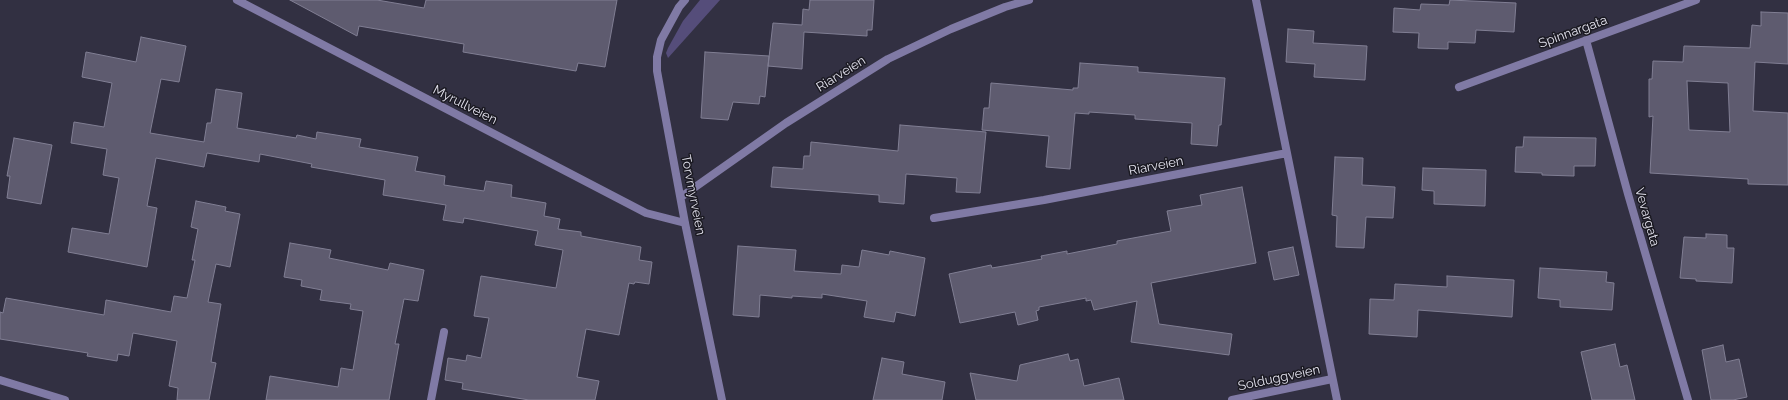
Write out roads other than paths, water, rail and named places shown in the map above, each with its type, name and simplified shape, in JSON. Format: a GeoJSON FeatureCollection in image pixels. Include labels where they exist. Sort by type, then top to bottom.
{"type":"FeatureCollection","features":[{"type":"Feature","properties":{"kind":"street","name":"Myrullveien"},"geometry":{"type":"LineString","coordinates":[[237,0],[646,212],[686,223]]}},
{"type":"Feature","properties":{"kind":"street","name":"Torvmyrveien"},"geometry":{"type":"LineString","coordinates":[[685,0],[661,40],[657,57],[660,93],[722,400]]}},
{"type":"Feature","properties":{"kind":"street","name":"Riarveien"},"geometry":{"type":"LineString","coordinates":[[681,197],[786,123],[888,59],[951,29],[1005,7],[1029,0]]}},
{"type":"Feature","properties":{"kind":"street"},"geometry":{"type":"LineString","coordinates":[[1256,0],[1337,400]]}},
{"type":"Feature","properties":{"kind":"street","name":"Spinnargata"},"geometry":{"type":"LineString","coordinates":[[1459,87],[1696,0]]}},
{"type":"Feature","properties":{"kind":"street","name":"Vevargata"},"geometry":{"type":"LineString","coordinates":[[1586,40],[1628,194],[1688,400]]}},
{"type":"Feature","properties":{"kind":"street","name":"Riarveien"},"geometry":{"type":"LineString","coordinates":[[934,218],[1044,200],[1287,153]]}},
{"type":"Feature","properties":{"kind":"street"},"geometry":{"type":"LineString","coordinates":[[432,400],[444,332]]}},
{"type":"Feature","properties":{"kind":"street","name":"Solduggveien"},"geometry":{"type":"LineString","coordinates":[[1232,400],[1332,379]]}},
{"type":"Feature","properties":{"kind":"street"},"geometry":{"type":"LineString","coordinates":[[0,380],[64,400]]}}]}
